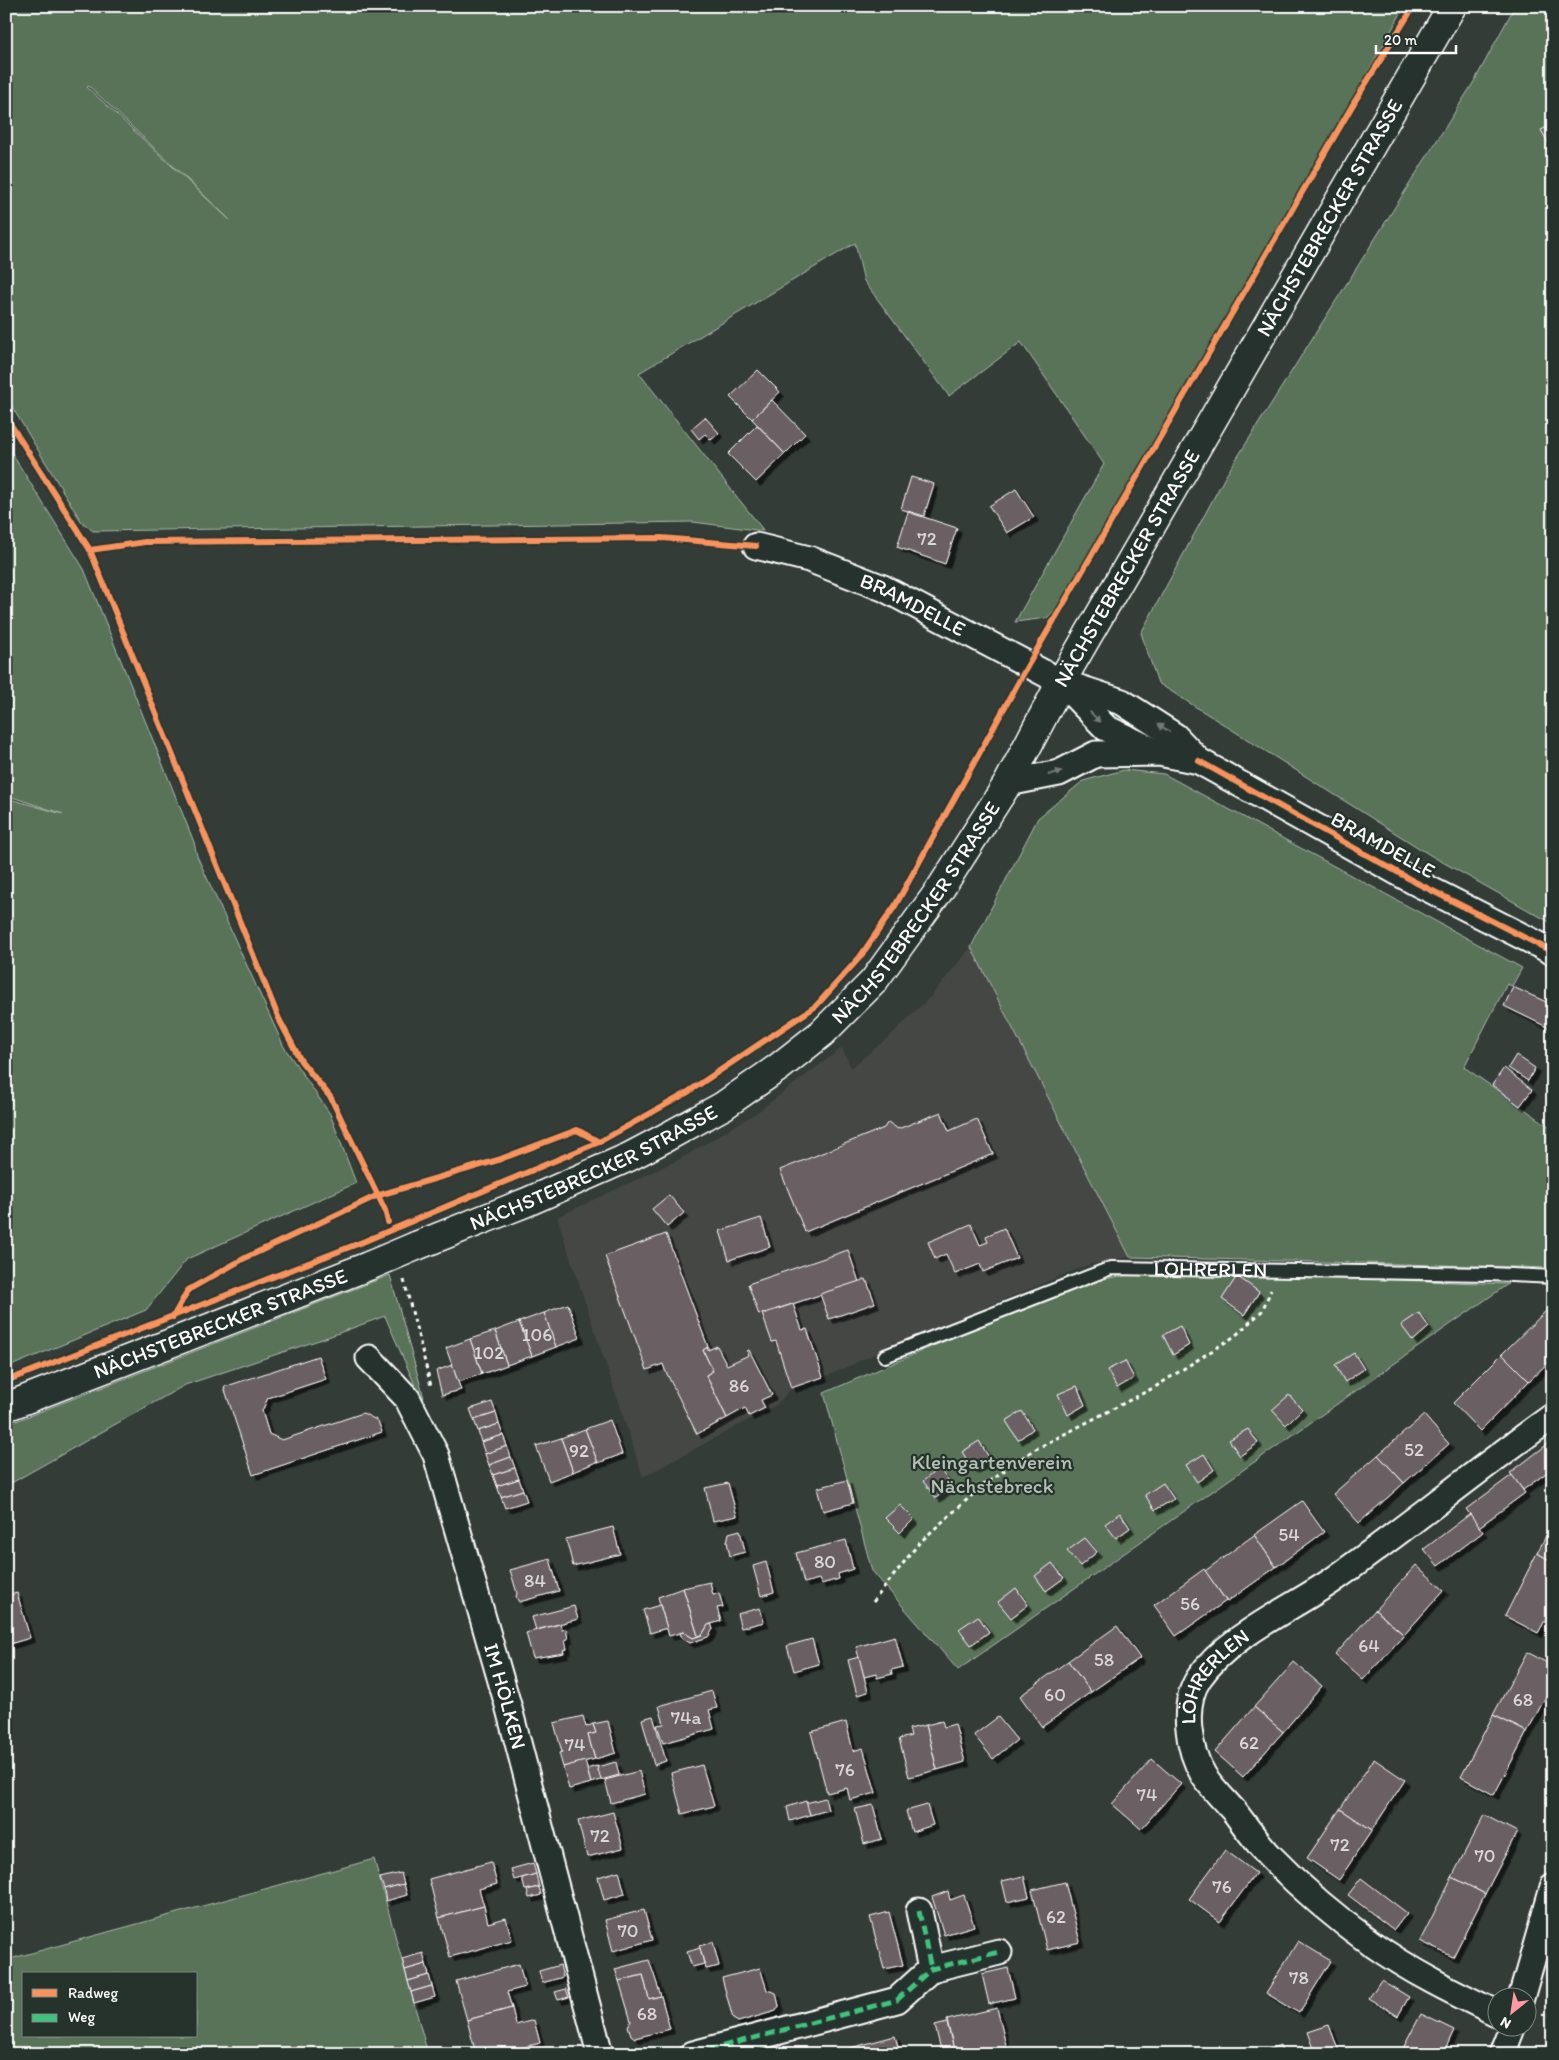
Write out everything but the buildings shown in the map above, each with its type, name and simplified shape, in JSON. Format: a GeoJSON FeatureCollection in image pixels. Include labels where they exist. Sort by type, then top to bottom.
{"type":"FeatureCollection","features":[{"type":"Feature","properties":{"kind":"main road","name":"NÄCHSTEBRECKER STRASSE"},"geometry":{"type":"LineString","coordinates":[[6,1407],[371,1265],[527,1202],[629,1157],[723,1106],[786,1062],[822,1033],[873,982],[939,891],[1008,783],[1061,682],[1452,6]]}},
{"type":"Feature","properties":{"kind":"street","name":"BRAMDELLE"},"geometry":{"type":"LineString","coordinates":[[756,546],[808,559],[883,588],[1061,682],[1122,702],[1175,736],[1199,761],[1415,882],[1553,952]]}},
{"type":"Feature","properties":{"kind":"street","name":"BRAMDELLE"},"geometry":{"type":"LineString","coordinates":[[1061,682],[1106,728],[1159,753]]}},
{"type":"Feature","properties":{"kind":"street","name":"BRAMDELLE"},"geometry":{"type":"LineString","coordinates":[[1008,783],[1058,773],[1096,754],[1159,753],[1199,761]]}},
{"type":"Feature","properties":{"kind":"street","name":"IM HÖLKEN"},"geometry":{"type":"LineString","coordinates":[[369,1358],[407,1398],[436,1455],[508,1705],[600,2054]]}},
{"type":"Feature","properties":{"kind":"street","name":"LÖHRERLEN"},"geometry":{"type":"LineString","coordinates":[[1486,2008],[1435,1984],[1371,1943],[1323,1905],[1272,1858],[1204,1776],[1194,1755],[1188,1729],[1189,1706],[1197,1680],[1215,1659],[1237,1640],[1330,1582],[1385,1543],[1553,1416]]}},
{"type":"Feature","properties":{"kind":"street"},"geometry":{"type":"LineString","coordinates":[[1525,1988],[1553,1887]]}},
{"type":"Feature","properties":{"kind":"street"},"geometry":{"type":"LineString","coordinates":[[919,1911],[931,1969]]}},
{"type":"Feature","properties":{"kind":"street"},"geometry":{"type":"LineString","coordinates":[[693,2054],[897,2000],[931,1969],[999,1952]]}},
{"type":"Feature","properties":{"kind":"street"},"geometry":{"type":"LineString","coordinates":[[1502,2054],[1508,2038]]}},
{"type":"Feature","properties":{"kind":"lane","name":"LÖHRERLEN"},"geometry":{"type":"LineString","coordinates":[[885,1356],[1111,1268],[1480,1274],[1553,1277]]}},
{"type":"Feature","properties":{"kind":"path"},"geometry":{"type":"LineString","coordinates":[[402,1275],[434,1396]]}},
{"type":"Feature","properties":{"kind":"path"},"geometry":{"type":"LineString","coordinates":[[873,1602],[919,1543],[981,1487],[1032,1451],[1156,1387],[1235,1336],[1262,1311],[1272,1288]]}},
{"type":"Feature","properties":{"kind":"shaded area"},"geometry":{"type":"Polygon","coordinates":[[[971,947],[1130,1257],[1087,1265],[883,1350],[825,1377],[791,1389],[776,1405],[643,1477],[557,1217],[680,1159],[756,1113],[842,1048],[851,1068],[891,1035],[931,996],[971,947]]]}},
{"type":"Feature","properties":{"kind":"green space"},"geometry":{"type":"Polygon","coordinates":[[[6,6],[1405,6],[1274,240],[1061,605],[1047,618],[1015,622],[1104,464],[1021,342],[949,396],[864,281],[855,243],[639,373],[764,531],[693,522],[93,531],[81,521],[6,397],[6,6]],[[89,86],[87,87],[230,220],[89,86]]]}},
{"type":"Feature","properties":{"kind":"green space"},"geometry":{"type":"Polygon","coordinates":[[[1515,6],[1553,6],[1553,924],[1430,855],[1158,683],[1141,633],[1225,477],[1475,80],[1515,6]]]}},
{"type":"Feature","properties":{"kind":"green space"},"geometry":{"type":"Polygon","coordinates":[[[6,444],[84,569],[194,842],[197,856],[284,1047],[330,1114],[356,1183],[187,1259],[146,1310],[6,1368],[6,798],[63,814],[6,795],[6,444]]]}},
{"type":"Feature","properties":{"kind":"green space"},"geometry":{"type":"Polygon","coordinates":[[[1124,770],[1164,774],[1522,968],[1512,986],[1507,984],[1464,1067],[1553,1129],[1553,1268],[1130,1257],[971,947],[1038,818],[1083,781],[1124,770]]]}},
{"type":"Feature","properties":{"kind":"green space","name":"Kleingartenverein Nächstebreck"},"geometry":{"type":"Polygon","coordinates":[[[1167,1272],[1508,1284],[958,1670],[872,1571],[824,1393],[1080,1283],[1121,1276],[1167,1272]]]}},
{"type":"Feature","properties":{"kind":"green space"},"geometry":{"type":"Polygon","coordinates":[[[390,1275],[424,1398],[421,1399],[385,1316],[185,1385],[6,1486],[6,1425],[390,1275]]]}},
{"type":"Feature","properties":{"kind":"green space"},"geometry":{"type":"Polygon","coordinates":[[[374,1859],[428,2054],[6,2054],[6,1960],[374,1859]]]}},
{"type":"Feature","properties":{"kind":"marked path"},"geometry":{"type":"LineString","coordinates":[[919,1911],[931,1969]]}},
{"type":"Feature","properties":{"kind":"marked path"},"geometry":{"type":"LineString","coordinates":[[693,2054],[897,2000],[931,1969],[999,1952]]}},
{"type":"Feature","properties":{"kind":"cycle path"},"geometry":{"type":"LineString","coordinates":[[6,1381],[365,1241],[599,1142],[685,1094],[816,1006],[860,957],[895,906],[1028,665],[1355,101],[1414,6]]}},
{"type":"Feature","properties":{"kind":"cycle path"},"geometry":{"type":"LineString","coordinates":[[6,417],[90,550],[279,1019],[301,1061],[331,1098],[385,1210],[388,1222]]}},
{"type":"Feature","properties":{"kind":"cycle path"},"geometry":{"type":"LineString","coordinates":[[90,550],[145,542],[662,538],[756,546]]}},
{"type":"Feature","properties":{"kind":"cycle path"},"geometry":{"type":"LineString","coordinates":[[1199,761],[1415,882],[1553,952]]}},
{"type":"Feature","properties":{"kind":"cycle path"},"geometry":{"type":"LineString","coordinates":[[173,1317],[188,1290],[245,1258],[376,1196],[498,1160],[577,1130],[599,1142]]}}]}
